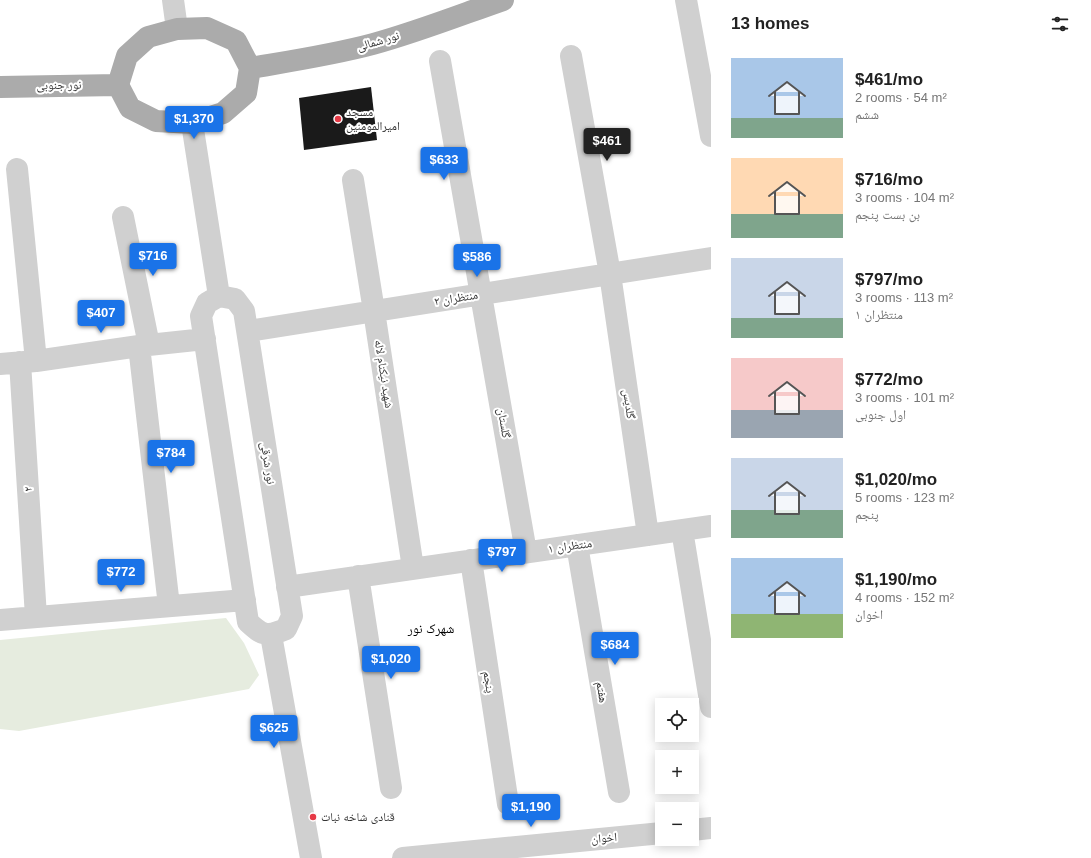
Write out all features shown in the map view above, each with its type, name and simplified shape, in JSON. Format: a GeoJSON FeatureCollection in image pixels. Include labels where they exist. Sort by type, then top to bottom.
{"type":"FeatureCollection","features":[{"type":"Feature","properties":{"kind":"main road","name":"نور شمالی"},"geometry":{"type":"LineString","coordinates":[[250,68],[312,58],[373,44],[503,0]]}},
{"type":"Feature","properties":{"kind":"main road"},"geometry":{"type":"LineString","coordinates":[[206,28],[236,41],[250,68],[246,93],[223,113],[192,124],[156,121],[130,108],[118,85],[127,56],[148,37],[177,29],[206,28]]}},
{"type":"Feature","properties":{"kind":"main road","name":"نور جنوبی"},"geometry":{"type":"LineString","coordinates":[[0,87],[118,85]]}},
{"type":"Feature","properties":{"kind":"street"},"geometry":{"type":"LineString","coordinates":[[173,0],[177,29]]}},
{"type":"Feature","properties":{"kind":"street"},"geometry":{"type":"LineString","coordinates":[[686,0],[711,136]]}},
{"type":"Feature","properties":{"kind":"street","name":"گلدیس"},"geometry":{"type":"LineString","coordinates":[[572,56],[610,274],[648,535]]}},
{"type":"Feature","properties":{"kind":"street","name":"گلستان"},"geometry":{"type":"LineString","coordinates":[[440,61],[526,552]]}},
{"type":"Feature","properties":{"kind":"street"},"geometry":{"type":"LineString","coordinates":[[192,124],[220,296],[207,303],[201,316],[248,622],[259,632],[272,635],[311,858]]}},
{"type":"Feature","properties":{"kind":"street","name":"۲"},"geometry":{"type":"LineString","coordinates":[[17,169],[19,362],[36,617]]}},
{"type":"Feature","properties":{"kind":"street","name":"شهید نیکنام لاله"},"geometry":{"type":"LineString","coordinates":[[353,180],[413,568]]}},
{"type":"Feature","properties":{"kind":"street"},"geometry":{"type":"LineString","coordinates":[[124,217],[144,345],[169,606]]}},
{"type":"Feature","properties":{"kind":"street","name":"منتظران ۲"},"geometry":{"type":"LineString","coordinates":[[248,331],[711,258]]}},
{"type":"Feature","properties":{"kind":"street","name":"نور شرقی"},"geometry":{"type":"LineString","coordinates":[[220,296],[235,299],[244,311],[292,616],[286,629],[272,635]]}},
{"type":"Feature","properties":{"kind":"street"},"geometry":{"type":"LineString","coordinates":[[19,362],[144,345],[205,339]]}},
{"type":"Feature","properties":{"kind":"street","name":"منتظران ۱"},"geometry":{"type":"LineString","coordinates":[[287,586],[711,526]]}},
{"type":"Feature","properties":{"kind":"street"},"geometry":{"type":"LineString","coordinates":[[682,530],[711,707]]}},
{"type":"Feature","properties":{"kind":"street","name":"هفتم"},"geometry":{"type":"LineString","coordinates":[[577,545],[619,792]]}},
{"type":"Feature","properties":{"kind":"street","name":"پنجم"},"geometry":{"type":"LineString","coordinates":[[471,560],[508,804]]}},
{"type":"Feature","properties":{"kind":"street"},"geometry":{"type":"LineString","coordinates":[[358,576],[391,788]]}},
{"type":"Feature","properties":{"kind":"street"},"geometry":{"type":"LineString","coordinates":[[0,620],[245,600]]}},
{"type":"Feature","properties":{"kind":"street"},"geometry":{"type":"LineString","coordinates":[[699,829],[711,828]]}},
{"type":"Feature","properties":{"kind":"street","name":"اخوان"},"geometry":{"type":"LineString","coordinates":[[404,858],[506,853],[655,834]]}},
{"type":"Feature","properties":{"kind":"shaded area"},"geometry":{"type":"Polygon","coordinates":[[[226,618],[244,643],[259,675],[249,689],[19,731],[0,729],[0,640],[226,618]]]}},
{"type":"Feature","properties":{"kind":"building","name":"مسجد امیرالمومنین"},"geometry":{"type":"Polygon","coordinates":[[[371,87],[377,140],[304,150],[299,98],[371,87]]]}},
{"type":"Feature","properties":{"kind":"place","name":"مسجد امیرالمومنین"},"geometry":{"type":"Point","coordinates":[338,119]}},
{"type":"Feature","properties":{"kind":"place","name":"قنادی شاخه نبات"},"geometry":{"type":"Point","coordinates":[313,817]}},
{"type":"Feature","properties":{"kind":"district","name":"شهرک نور"},"geometry":{"type":"Point","coordinates":[431,628]}}]}
